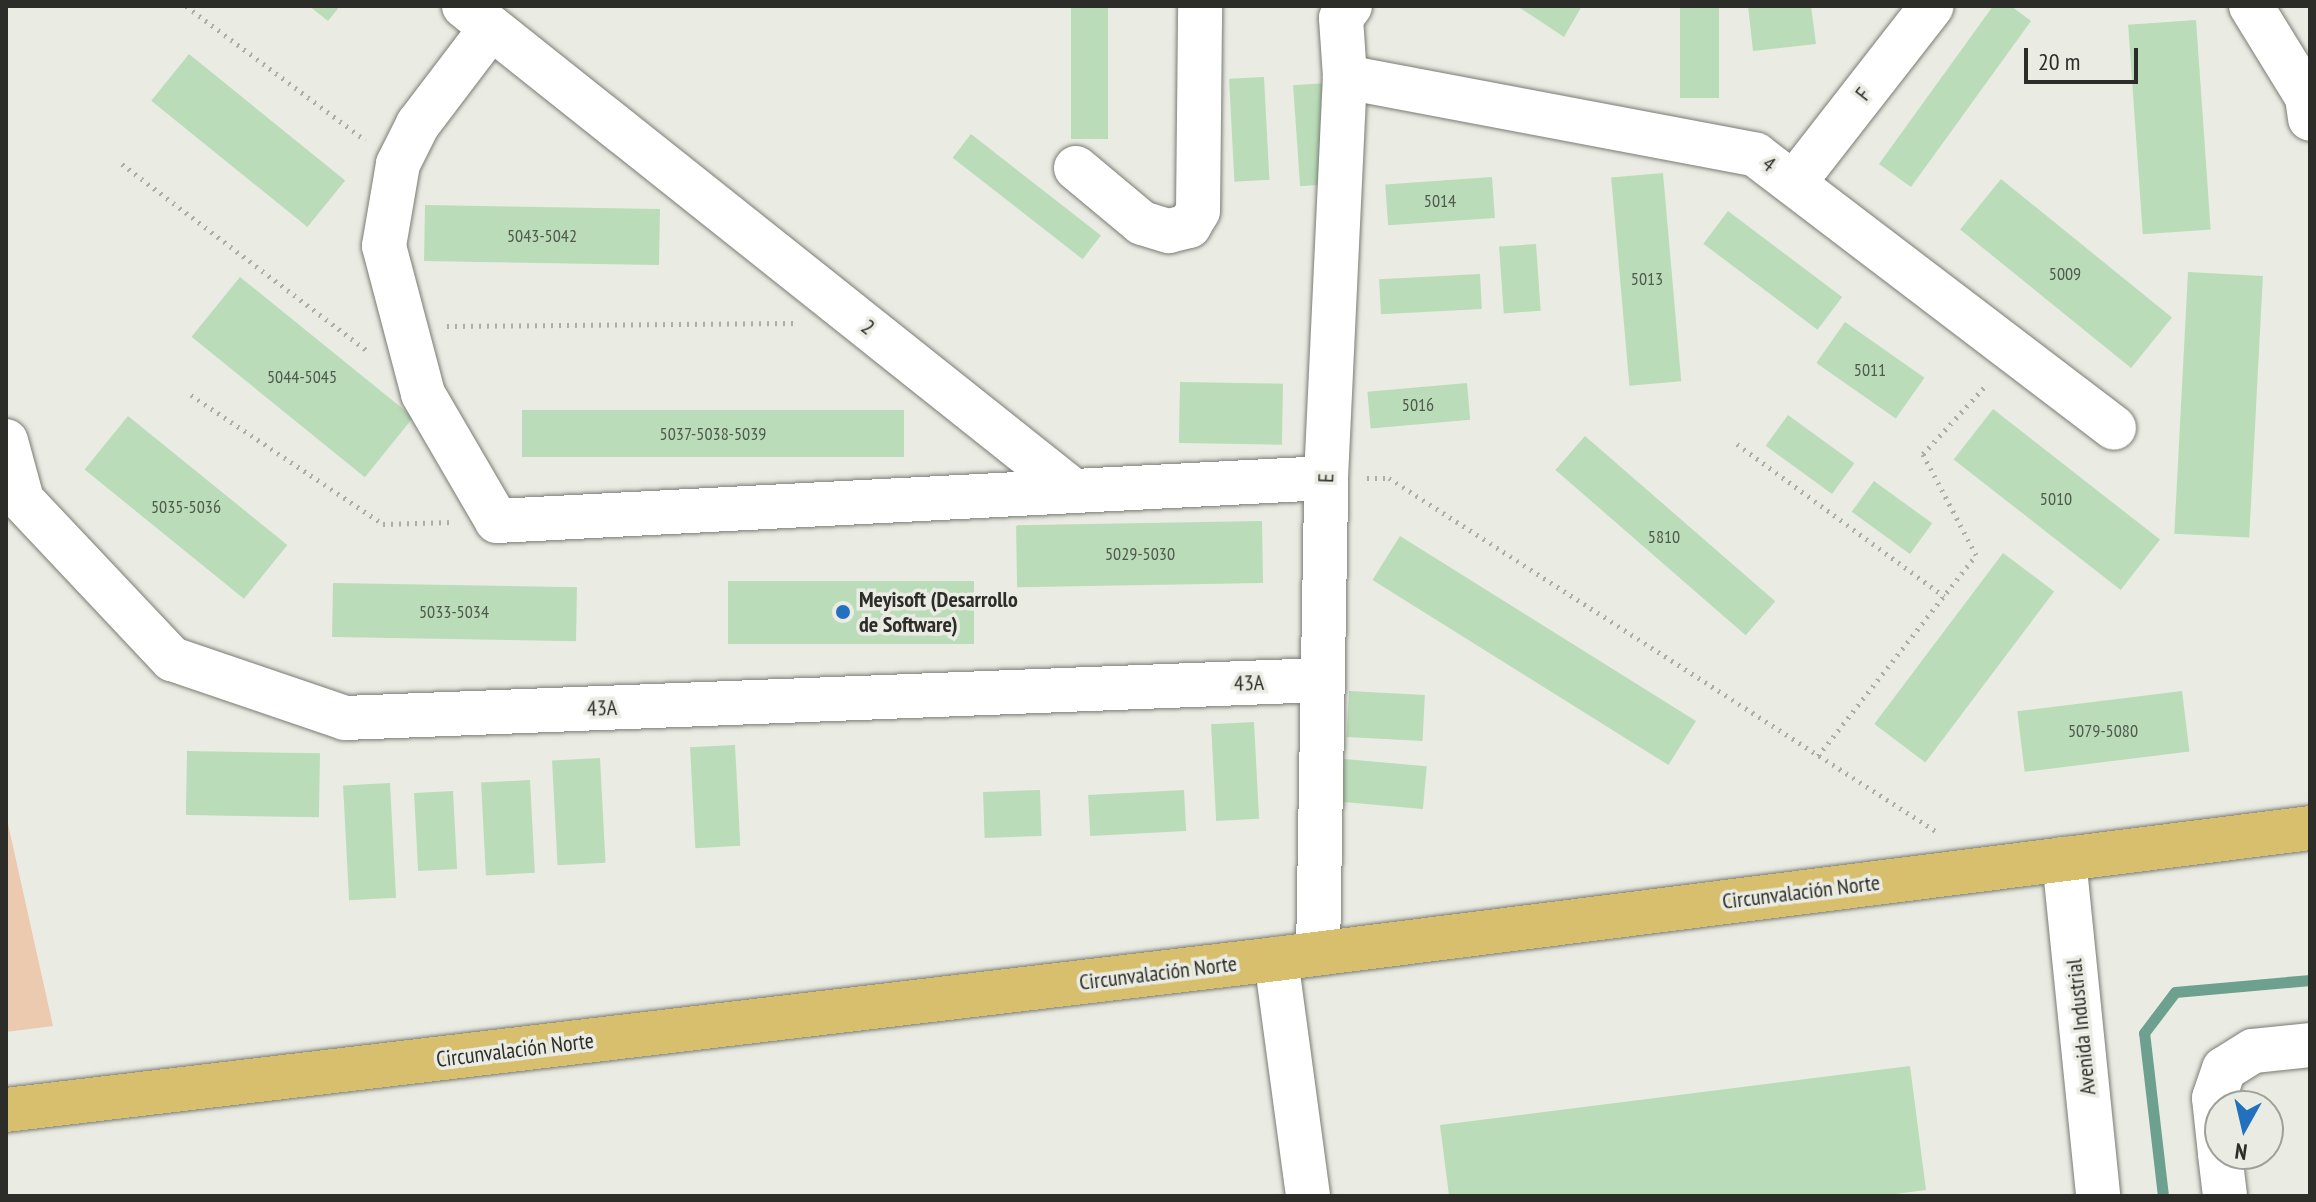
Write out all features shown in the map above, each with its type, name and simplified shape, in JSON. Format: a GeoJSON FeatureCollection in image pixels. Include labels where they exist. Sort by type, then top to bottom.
{"type":"FeatureCollection","features":[{"type":"Feature","properties":{"kind":"main road","name":"Circunvalación Norte"},"geometry":{"type":"LineString","coordinates":[[6,1110],[1276,959],[2310,828]]}},
{"type":"Feature","properties":{"kind":"street"},"geometry":{"type":"LineString","coordinates":[[1076,168],[1142,223],[1169,231],[1189,226],[1198,211],[1200,6]]}},
{"type":"Feature","properties":{"kind":"street","name":"F"},"geometry":{"type":"LineString","coordinates":[[1794,183],[1932,6]]}},
{"type":"Feature","properties":{"kind":"street"},"geometry":{"type":"LineString","coordinates":[[2251,6],[2307,97],[2310,119]]}},
{"type":"Feature","properties":{"kind":"street","name":"E"},"geometry":{"type":"LineString","coordinates":[[1318,953],[1320,680],[1326,478],[1345,77],[1338,10]]}},
{"type":"Feature","properties":{"kind":"street"},"geometry":{"type":"LineString","coordinates":[[478,17],[398,164],[384,246],[423,394],[497,521],[1326,478]]}},
{"type":"Feature","properties":{"kind":"street","name":"2"},"geometry":{"type":"LineString","coordinates":[[478,17],[1071,489]]}},
{"type":"Feature","properties":{"kind":"street","name":"4"},"geometry":{"type":"LineString","coordinates":[[1345,77],[1756,155],[2114,428]]}},
{"type":"Feature","properties":{"kind":"street","name":"43A"},"geometry":{"type":"LineString","coordinates":[[6,441],[22,500],[172,659],[345,718],[1320,680]]}},
{"type":"Feature","properties":{"kind":"street","name":"Avenida Industrial"},"geometry":{"type":"LineString","coordinates":[[2064,859],[2098,1196]]}},
{"type":"Feature","properties":{"kind":"street"},"geometry":{"type":"LineString","coordinates":[[1276,959],[1308,1196]]}},
{"type":"Feature","properties":{"kind":"street"},"geometry":{"type":"LineString","coordinates":[[2217,1090],[2224,1069],[2253,1051],[2310,1045]]}},
{"type":"Feature","properties":{"kind":"street"},"geometry":{"type":"LineString","coordinates":[[2222,1170],[2225,1196]]}},
{"type":"Feature","properties":{"kind":"path"},"geometry":{"type":"LineString","coordinates":[[186,6],[398,164]]}},
{"type":"Feature","properties":{"kind":"path"},"geometry":{"type":"LineString","coordinates":[[122,164],[373,356]]}},
{"type":"Feature","properties":{"kind":"path"},"geometry":{"type":"LineString","coordinates":[[406,327],[799,323]]}},
{"type":"Feature","properties":{"kind":"path"},"geometry":{"type":"LineString","coordinates":[[1818,756],[1976,555],[1923,454],[2016,353]]}},
{"type":"Feature","properties":{"kind":"path"},"geometry":{"type":"LineString","coordinates":[[191,395],[383,524],[497,521]]}},
{"type":"Feature","properties":{"kind":"path"},"geometry":{"type":"LineString","coordinates":[[1737,444],[1944,596]]}},
{"type":"Feature","properties":{"kind":"path"},"geometry":{"type":"LineString","coordinates":[[1326,478],[1389,478],[1991,868]]}},
{"type":"Feature","properties":{"kind":"shaded area"},"geometry":{"type":"Polygon","coordinates":[[[6,815],[53,1026],[6,1032],[6,815]]]}},
{"type":"Feature","properties":{"kind":"building"},"geometry":{"type":"Polygon","coordinates":[[[309,6],[340,6],[328,21],[309,6]]]}},
{"type":"Feature","properties":{"kind":"building"},"geometry":{"type":"Polygon","coordinates":[[[1071,6],[1108,6],[1108,139],[1071,139],[1071,6]]]}},
{"type":"Feature","properties":{"kind":"building"},"geometry":{"type":"Polygon","coordinates":[[[1517,6],[1582,6],[1564,37],[1517,6]]]}},
{"type":"Feature","properties":{"kind":"building"},"geometry":{"type":"Polygon","coordinates":[[[1680,6],[1719,6],[1719,98],[1680,98],[1680,6]]]}},
{"type":"Feature","properties":{"kind":"building"},"geometry":{"type":"Polygon","coordinates":[[[1748,6],[1811,6],[1816,44],[1753,51],[1748,6]]]}},
{"type":"Feature","properties":{"kind":"building"},"geometry":{"type":"Polygon","coordinates":[[[1993,6],[2011,6],[2031,21],[1911,187],[1879,164],[1993,6]]]}},
{"type":"Feature","properties":{"kind":"building"},"geometry":{"type":"Polygon","coordinates":[[[2196,20],[2211,229],[2143,234],[2128,25],[2196,20]]]}},
{"type":"Feature","properties":{"kind":"building"},"geometry":{"type":"Polygon","coordinates":[[[189,54],[345,180],[307,227],[151,101],[189,54]]]}},
{"type":"Feature","properties":{"kind":"building"},"geometry":{"type":"Polygon","coordinates":[[[1264,77],[1269,180],[1234,182],[1229,79],[1264,77]]]}},
{"type":"Feature","properties":{"kind":"building"},"geometry":{"type":"Polygon","coordinates":[[[1327,83],[1334,184],[1300,186],[1293,85],[1327,83]]]}},
{"type":"Feature","properties":{"kind":"building"},"geometry":{"type":"Polygon","coordinates":[[[971,134],[1101,236],[1083,259],[953,158],[971,134]]]}},
{"type":"Feature","properties":{"kind":"building"},"geometry":{"type":"Polygon","coordinates":[[[1663,173],[1681,381],[1629,386],[1611,178],[1663,173]]]}},
{"type":"Feature","properties":{"kind":"building"},"geometry":{"type":"Polygon","coordinates":[[[1492,177],[1495,218],[1388,225],[1385,184],[1492,177]]]}},
{"type":"Feature","properties":{"kind":"building"},"geometry":{"type":"Polygon","coordinates":[[[2001,179],[2172,317],[2131,368],[1960,230],[2001,179]]]}},
{"type":"Feature","properties":{"kind":"building"},"geometry":{"type":"Polygon","coordinates":[[[425,205],[660,209],[659,265],[424,261],[425,205]]]}},
{"type":"Feature","properties":{"kind":"building"},"geometry":{"type":"Polygon","coordinates":[[[1728,211],[1842,297],[1818,330],[1703,244],[1728,211]]]}},
{"type":"Feature","properties":{"kind":"building"},"geometry":{"type":"Polygon","coordinates":[[[1536,244],[1541,311],[1504,313],[1499,247],[1536,244]]]}},
{"type":"Feature","properties":{"kind":"building"},"geometry":{"type":"Polygon","coordinates":[[[2188,272],[2263,276],[2249,538],[2174,534],[2188,272]]]}},
{"type":"Feature","properties":{"kind":"building"},"geometry":{"type":"Polygon","coordinates":[[[1480,274],[1482,309],[1381,314],[1379,279],[1480,274]]]}},
{"type":"Feature","properties":{"kind":"building"},"geometry":{"type":"Polygon","coordinates":[[[240,277],[413,417],[365,477],[192,337],[240,277]]]}},
{"type":"Feature","properties":{"kind":"building"},"geometry":{"type":"Polygon","coordinates":[[[1845,322],[1924,378],[1896,419],[1816,363],[1845,322]]]}},
{"type":"Feature","properties":{"kind":"building"},"geometry":{"type":"Polygon","coordinates":[[[1180,382],[1283,384],[1282,445],[1179,443],[1180,382]]]}},
{"type":"Feature","properties":{"kind":"building"},"geometry":{"type":"Polygon","coordinates":[[[1467,383],[1470,420],[1371,429],[1367,392],[1467,383]]]}},
{"type":"Feature","properties":{"kind":"building"},"geometry":{"type":"Polygon","coordinates":[[[1993,409],[2160,540],[2121,590],[1954,459],[1993,409]]]}},
{"type":"Feature","properties":{"kind":"building"},"geometry":{"type":"Polygon","coordinates":[[[522,410],[904,410],[904,457],[522,457],[522,410]]]}},
{"type":"Feature","properties":{"kind":"building"},"geometry":{"type":"Polygon","coordinates":[[[1788,415],[1854,463],[1832,494],[1766,446],[1788,415]]]}},
{"type":"Feature","properties":{"kind":"building"},"geometry":{"type":"Polygon","coordinates":[[[128,416],[287,545],[244,599],[85,470],[128,416]]]}},
{"type":"Feature","properties":{"kind":"building"},"geometry":{"type":"Polygon","coordinates":[[[1585,436],[1775,601],[1746,635],[1555,470],[1585,436]]]}},
{"type":"Feature","properties":{"kind":"building"},"geometry":{"type":"Polygon","coordinates":[[[1874,481],[1932,523],[1910,554],[1852,512],[1874,481]]]}},
{"type":"Feature","properties":{"kind":"building"},"geometry":{"type":"Polygon","coordinates":[[[1262,521],[1263,583],[1017,587],[1016,525],[1262,521]]]}},
{"type":"Feature","properties":{"kind":"building"},"geometry":{"type":"Polygon","coordinates":[[[1400,536],[1696,721],[1668,765],[1372,580],[1400,536]]]}},
{"type":"Feature","properties":{"kind":"building"},"geometry":{"type":"Polygon","coordinates":[[[2003,553],[2054,592],[1925,762],[1874,724],[2003,553]]]}},
{"type":"Feature","properties":{"kind":"building"},"geometry":{"type":"Polygon","coordinates":[[[728,581],[974,581],[974,644],[728,644],[728,581]]]}},
{"type":"Feature","properties":{"kind":"building"},"geometry":{"type":"Polygon","coordinates":[[[333,583],[577,587],[576,641],[332,637],[333,583]]]}},
{"type":"Feature","properties":{"kind":"building"},"geometry":{"type":"Polygon","coordinates":[[[1349,691],[1425,695],[1422,741],[1347,737],[1349,691]]]}},
{"type":"Feature","properties":{"kind":"building"},"geometry":{"type":"Polygon","coordinates":[[[2182,691],[2189,752],[2025,772],[2017,711],[2182,691]]]}},
{"type":"Feature","properties":{"kind":"building"},"geometry":{"type":"Polygon","coordinates":[[[1254,722],[1259,819],[1216,821],[1211,724],[1254,722]]]}},
{"type":"Feature","properties":{"kind":"building"},"geometry":{"type":"Polygon","coordinates":[[[735,745],[740,846],[695,848],[690,747],[735,745]]]}},
{"type":"Feature","properties":{"kind":"building"},"geometry":{"type":"Polygon","coordinates":[[[187,751],[320,753],[319,817],[186,815],[187,751]]]}},
{"type":"Feature","properties":{"kind":"building"},"geometry":{"type":"Polygon","coordinates":[[[600,758],[605,863],[558,865],[552,761],[600,758]]]}},
{"type":"Feature","properties":{"kind":"building"},"geometry":{"type":"Polygon","coordinates":[[[1344,759],[1427,766],[1423,809],[1340,802],[1344,759]]]}},
{"type":"Feature","properties":{"kind":"building"},"geometry":{"type":"Polygon","coordinates":[[[530,780],[535,873],[486,875],[481,783],[530,780]]]}},
{"type":"Feature","properties":{"kind":"building"},"geometry":{"type":"Polygon","coordinates":[[[390,783],[396,898],[349,900],[343,785],[390,783]]]}},
{"type":"Feature","properties":{"kind":"building"},"geometry":{"type":"Polygon","coordinates":[[[1040,790],[1042,836],[985,838],[983,792],[1040,790]]]}},
{"type":"Feature","properties":{"kind":"building"},"geometry":{"type":"Polygon","coordinates":[[[1184,790],[1186,831],[1090,836],[1088,795],[1184,790]]]}},
{"type":"Feature","properties":{"kind":"building"},"geometry":{"type":"Polygon","coordinates":[[[453,791],[457,869],[418,871],[414,793],[453,791]]]}},
{"type":"Feature","properties":{"kind":"building"},"geometry":{"type":"Polygon","coordinates":[[[1910,1066],[1926,1190],[1880,1196],[1449,1196],[1440,1125],[1910,1066]]]}},
{"type":"Feature","properties":{"kind":"waterway"},"geometry":{"type":"LineString","coordinates":[[2163,1196],[2144,1033],[2175,992],[2310,980]]}},
{"type":"Feature","properties":{"kind":"place","name":"Meyisoft (Desarrollo de Software)"},"geometry":{"type":"Point","coordinates":[843,612]}}]}
